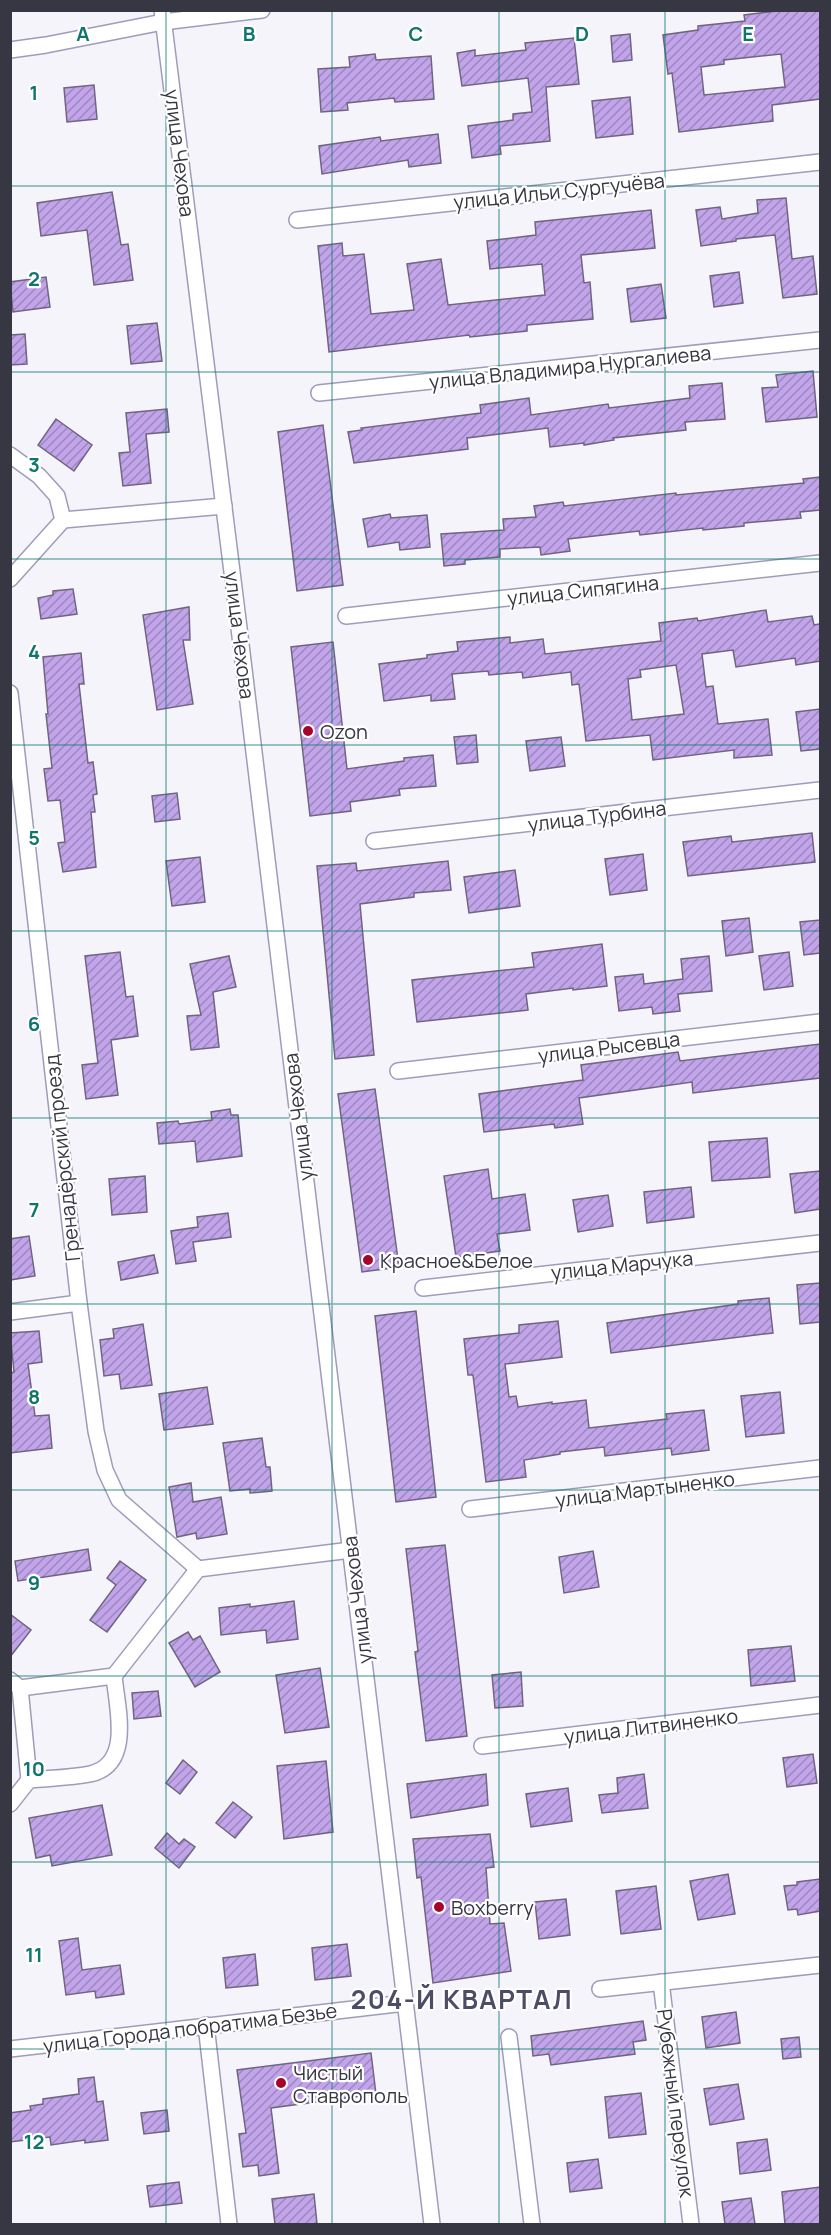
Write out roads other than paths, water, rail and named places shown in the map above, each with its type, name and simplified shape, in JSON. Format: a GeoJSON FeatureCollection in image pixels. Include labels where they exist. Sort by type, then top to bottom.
{"type":"FeatureCollection","features":[{"type":"Feature","properties":{"kind":"street"},"geometry":{"type":"LineString","coordinates":[[10,50],[46,45],[163,16],[262,10]]}},
{"type":"Feature","properties":{"kind":"street","name":"улица Чехова"},"geometry":{"type":"LineString","coordinates":[[163,16],[432,2224]]}},
{"type":"Feature","properties":{"kind":"street","name":"улица Ильи Сургучёва"},"geometry":{"type":"LineString","coordinates":[[297,220],[820,162]]}},
{"type":"Feature","properties":{"kind":"street","name":"улица Владимира Нургалиева"},"geometry":{"type":"LineString","coordinates":[[319,393],[820,340]]}},
{"type":"Feature","properties":{"kind":"street"},"geometry":{"type":"LineString","coordinates":[[10,455],[39,476],[57,496],[63,520]]}},
{"type":"Feature","properties":{"kind":"street"},"geometry":{"type":"LineString","coordinates":[[10,579],[63,520],[224,506]]}},
{"type":"Feature","properties":{"kind":"street","name":"улица Сипягина"},"geometry":{"type":"LineString","coordinates":[[346,616],[820,563]]}},
{"type":"Feature","properties":{"kind":"street","name":"Гренадёрский проезд"},"geometry":{"type":"LineString","coordinates":[[10,693],[79,1303],[96,1431],[105,1470],[119,1500],[198,1569]]}},
{"type":"Feature","properties":{"kind":"street","name":"улица Турбина"},"geometry":{"type":"LineString","coordinates":[[374,841],[820,790]]}},
{"type":"Feature","properties":{"kind":"street","name":"улица Рысевца"},"geometry":{"type":"LineString","coordinates":[[398,1071],[820,1022]]}},
{"type":"Feature","properties":{"kind":"street","name":"улица Марчука"},"geometry":{"type":"LineString","coordinates":[[423,1288],[820,1242]]}},
{"type":"Feature","properties":{"kind":"street"},"geometry":{"type":"LineString","coordinates":[[10,1312],[79,1303]]}},
{"type":"Feature","properties":{"kind":"street","name":"улица Мартыненко"},"geometry":{"type":"LineString","coordinates":[[470,1509],[820,1468]]}},
{"type":"Feature","properties":{"kind":"street"},"geometry":{"type":"LineString","coordinates":[[10,1804],[29,1780],[92,1774],[108,1766],[117,1755],[120,1739],[114,1676],[198,1569],[351,1550]]}},
{"type":"Feature","properties":{"kind":"street"},"geometry":{"type":"LineString","coordinates":[[29,1780],[15,1684],[114,1676]]}},
{"type":"Feature","properties":{"kind":"street","name":"улица Литвиненко"},"geometry":{"type":"LineString","coordinates":[[482,1746],[820,1705]]}},
{"type":"Feature","properties":{"kind":"street"},"geometry":{"type":"LineString","coordinates":[[600,1989],[820,1965]]}},
{"type":"Feature","properties":{"kind":"street","name":"Рубежный переулок"},"geometry":{"type":"LineString","coordinates":[[661,1982],[691,2224]]}},
{"type":"Feature","properties":{"kind":"street","name":"улица Города побратима Безье"},"geometry":{"type":"LineString","coordinates":[[10,2049],[405,2003]]}},
{"type":"Feature","properties":{"kind":"street"},"geometry":{"type":"LineString","coordinates":[[206,2025],[229,2224]]}},
{"type":"Feature","properties":{"kind":"street"},"geometry":{"type":"LineString","coordinates":[[509,2037],[532,2224]]}},
{"type":"Feature","properties":{"kind":"place","name":"Ozon"},"geometry":{"type":"Point","coordinates":[308,731]}},
{"type":"Feature","properties":{"kind":"place","name":"Красное&Белое"},"geometry":{"type":"Point","coordinates":[368,1260]}},
{"type":"Feature","properties":{"kind":"place","name":"Boxberry"},"geometry":{"type":"Point","coordinates":[439,1907]}},
{"type":"Feature","properties":{"kind":"place","name":"Чистый Ставрополь"},"geometry":{"type":"Point","coordinates":[281,2083]}},
{"type":"Feature","properties":{"kind":"district","name":"204-Й КВАРТАЛ"},"geometry":{"type":"Point","coordinates":[462,1999]}}]}
